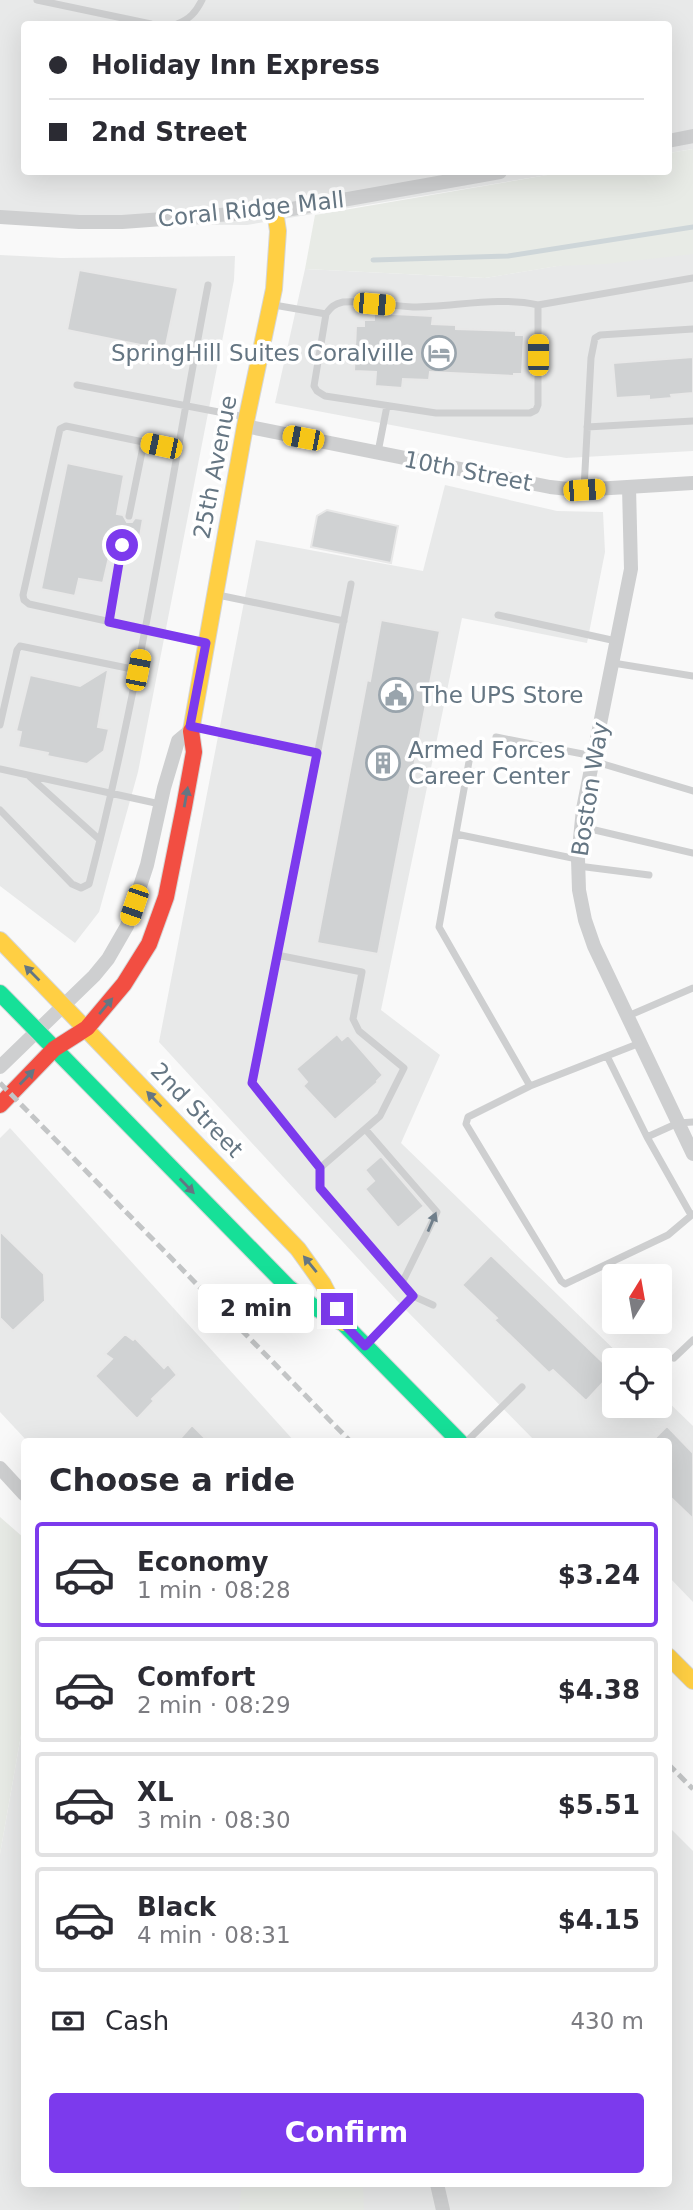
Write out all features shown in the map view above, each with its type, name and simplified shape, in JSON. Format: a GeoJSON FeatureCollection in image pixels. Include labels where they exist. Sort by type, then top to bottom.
{"type":"FeatureCollection","features":[{"type":"Feature","properties":{"kind":"main road","name":"25th Avenue"},"geometry":{"type":"LineString","coordinates":[[0,1105],[54,1049],[87,1028],[124,984],[149,944],[166,898],[194,752],[190,729],[270,305],[277,259],[278,231],[275,211]]}},
{"type":"Feature","properties":{"kind":"main road","name":"2nd Street"},"geometry":{"type":"LineString","coordinates":[[0,940],[298,1249],[315,1269],[331,1295],[343,1323]]}},
{"type":"Feature","properties":{"kind":"main road","name":"2nd Street"},"geometry":{"type":"LineString","coordinates":[[0,993],[288,1287],[314,1307],[343,1323],[456,1438]]}},
{"type":"Feature","properties":{"kind":"main road"},"geometry":{"type":"LineString","coordinates":[[672,1660],[693,1681]]}},
{"type":"Feature","properties":{"kind":"street"},"geometry":{"type":"LineString","coordinates":[[672,140],[693,136]]}},
{"type":"Feature","properties":{"kind":"street","name":"Coral Ridge Mall"},"geometry":{"type":"LineString","coordinates":[[0,217],[122,222],[275,211],[483,175]]}},
{"type":"Feature","properties":{"kind":"street","name":"10th Street"},"geometry":{"type":"LineString","coordinates":[[246,422],[378,453],[550,487],[584,490],[693,483]]}},
{"type":"Feature","properties":{"kind":"street","name":"Boston Way"},"geometry":{"type":"LineString","coordinates":[[629,487],[631,569],[581,827],[579,890],[594,946],[693,1154]]}},
{"type":"Feature","properties":{"kind":"street","name":"25th Avenue"},"geometry":{"type":"LineString","coordinates":[[0,1067],[94,976],[108,959],[127,926],[147,865],[178,740],[190,729]]}},
{"type":"Feature","properties":{"kind":"street"},"geometry":{"type":"LineString","coordinates":[[0,1468],[21,1491]]}},
{"type":"Feature","properties":{"kind":"street"},"geometry":{"type":"LineString","coordinates":[[438,2187],[443,2210]]}},
{"type":"Feature","properties":{"kind":"lane"},"geometry":{"type":"LineString","coordinates":[[37,0],[137,21]]}},
{"type":"Feature","properties":{"kind":"lane"},"geometry":{"type":"LineString","coordinates":[[186,21],[196,12],[202,0]]}},
{"type":"Feature","properties":{"kind":"lane"},"geometry":{"type":"LineString","coordinates":[[538,305],[538,405],[536,410],[530,413],[436,413],[325,396],[314,386],[326,314],[331,306],[339,303],[415,307],[518,302],[538,305],[693,278]]}},
{"type":"Feature","properties":{"kind":"lane"},"geometry":{"type":"LineString","coordinates":[[0,810],[72,884],[80,888],[89,884],[112,794],[138,670],[208,285]]}},
{"type":"Feature","properties":{"kind":"lane"},"geometry":{"type":"LineString","coordinates":[[270,305],[326,314]]}},
{"type":"Feature","properties":{"kind":"lane"},"geometry":{"type":"LineString","coordinates":[[584,490],[591,358],[595,338],[600,335],[693,329]]}},
{"type":"Feature","properties":{"kind":"lane"},"geometry":{"type":"LineString","coordinates":[[77,385],[185,405],[246,422]]}},
{"type":"Feature","properties":{"kind":"lane"},"geometry":{"type":"LineString","coordinates":[[378,453],[387,406]]}},
{"type":"Feature","properties":{"kind":"lane"},"geometry":{"type":"LineString","coordinates":[[587,427],[693,421]]}},
{"type":"Feature","properties":{"kind":"lane"},"geometry":{"type":"LineString","coordinates":[[177,449],[66,426],[60,429],[23,595],[29,604],[206,643]]}},
{"type":"Feature","properties":{"kind":"lane"},"geometry":{"type":"LineString","coordinates":[[129,516],[145,442]]}},
{"type":"Feature","properties":{"kind":"lane"},"geometry":{"type":"LineString","coordinates":[[109,622],[122,545]]}},
{"type":"Feature","properties":{"kind":"lane"},"geometry":{"type":"LineString","coordinates":[[351,584],[252,1083],[320,1168],[320,1188],[413,1296],[433,1305]]}},
{"type":"Feature","properties":{"kind":"lane"},"geometry":{"type":"LineString","coordinates":[[214,595],[344,621]]}},
{"type":"Feature","properties":{"kind":"lane"},"geometry":{"type":"LineString","coordinates":[[498,615],[616,641]]}},
{"type":"Feature","properties":{"kind":"lane"},"geometry":{"type":"LineString","coordinates":[[0,725],[20,646],[138,670]]}},
{"type":"Feature","properties":{"kind":"lane"},"geometry":{"type":"LineString","coordinates":[[612,663],[693,676]]}},
{"type":"Feature","properties":{"kind":"lane"},"geometry":{"type":"LineString","coordinates":[[190,729],[317,753]]}},
{"type":"Feature","properties":{"kind":"lane"},"geometry":{"type":"LineString","coordinates":[[496,737],[593,758],[693,791]]}},
{"type":"Feature","properties":{"kind":"lane"},"geometry":{"type":"LineString","coordinates":[[470,756],[439,927],[530,1086]]}},
{"type":"Feature","properties":{"kind":"lane"},"geometry":{"type":"LineString","coordinates":[[0,769],[160,804]]}},
{"type":"Feature","properties":{"kind":"lane"},"geometry":{"type":"LineString","coordinates":[[29,776],[100,840]]}},
{"type":"Feature","properties":{"kind":"lane"},"geometry":{"type":"LineString","coordinates":[[581,827],[693,853]]}},
{"type":"Feature","properties":{"kind":"lane"},"geometry":{"type":"LineString","coordinates":[[456,834],[578,863],[649,874]]}},
{"type":"Feature","properties":{"kind":"lane"},"geometry":{"type":"LineString","coordinates":[[277,955],[362,972],[353,1019],[359,1031],[404,1068],[380,1116],[320,1168]]}},
{"type":"Feature","properties":{"kind":"lane"},"geometry":{"type":"LineString","coordinates":[[627,1017],[693,988]]}},
{"type":"Feature","properties":{"kind":"lane"},"geometry":{"type":"LineString","coordinates":[[607,1056],[648,1138],[692,1214],[668,1235],[569,1283],[561,1282],[466,1124],[468,1117],[530,1086],[640,1043]]}},
{"type":"Feature","properties":{"kind":"lane"},"geometry":{"type":"LineString","coordinates":[[648,1138],[678,1123],[693,1122]]}},
{"type":"Feature","properties":{"kind":"lane"},"geometry":{"type":"LineString","coordinates":[[366,1130],[437,1212],[402,1283]]}},
{"type":"Feature","properties":{"kind":"lane"},"geometry":{"type":"LineString","coordinates":[[365,1346],[413,1296]]}},
{"type":"Feature","properties":{"kind":"lane"},"geometry":{"type":"LineString","coordinates":[[674,1358],[693,1340]]}},
{"type":"Feature","properties":{"kind":"lane"},"geometry":{"type":"LineString","coordinates":[[470,1438],[522,1387]]}},
{"type":"Feature","properties":{"kind":"shaded area"},"geometry":{"type":"Polygon","coordinates":[[[0,0],[693,0],[693,149],[672,152],[672,21],[21,21],[21,175],[547,175],[247,225],[80,224],[0,217],[0,0]]]}},
{"type":"Feature","properties":{"kind":"shaded area"},"geometry":{"type":"Polygon","coordinates":[[[693,149],[693,254],[606,264],[558,266],[485,278],[305,269],[315,215],[548,175],[672,175],[672,152],[693,149]]]}},
{"type":"Feature","properties":{"kind":"shaded area"},"geometry":{"type":"Polygon","coordinates":[[[693,243],[693,451],[566,458],[275,403],[305,269],[485,278],[693,243]]]}},
{"type":"Feature","properties":{"kind":"shaded area"},"geometry":{"type":"Polygon","coordinates":[[[0,255],[61,258],[235,256],[234,280],[138,772],[99,912],[75,943],[0,886],[0,255]]]}},
{"type":"Feature","properties":{"kind":"shaded area"},"geometry":{"type":"Polygon","coordinates":[[[445,485],[557,511],[603,512],[605,552],[587,643],[462,618],[381,1010],[440,1055],[401,1143],[613,1348],[602,1348],[602,1418],[672,1418],[672,1406],[693,1426],[693,1602],[672,1580],[672,1438],[532,1438],[400,1304],[159,1042],[256,540],[423,571],[445,485]]]}},
{"type":"Feature","properties":{"kind":"shaded area"},"geometry":{"type":"Polygon","coordinates":[[[10,1128],[291,1438],[24,1438],[0,1412],[0,1138],[10,1128]]]}},
{"type":"Feature","properties":{"kind":"shaded area"},"geometry":{"type":"Polygon","coordinates":[[[0,1517],[21,1535],[21,1735],[0,1854],[0,1517]]]}},
{"type":"Feature","properties":{"kind":"shaded area"},"geometry":{"type":"Polygon","coordinates":[[[21,1735],[21,2187],[672,2187],[672,1830],[693,1851],[693,2210],[0,2210],[0,1854],[21,1735]]]}},
{"type":"Feature","properties":{"kind":"shaded area"},"geometry":{"type":"Polygon","coordinates":[[[242,2187],[363,2187],[364,2210],[239,2210],[242,2187]]]}},
{"type":"Feature","properties":{"kind":"building"},"geometry":{"type":"Polygon","coordinates":[[[79,270],[178,288],[165,350],[67,330],[79,270]]]}},
{"type":"Feature","properties":{"kind":"building","name":"SpringHill Suites Coralville"},"geometry":{"type":"Polygon","coordinates":[[[374,313],[433,316],[432,324],[456,325],[456,329],[516,331],[516,335],[524,335],[522,374],[514,376],[430,372],[429,380],[403,379],[402,388],[375,386],[376,372],[354,371],[356,326],[364,326],[364,320],[374,320],[374,313]]]}},
{"type":"Feature","properties":{"kind":"building"},"geometry":{"type":"Polygon","coordinates":[[[693,357],[693,393],[649,400],[649,396],[616,398],[613,363],[693,357]]]}},
{"type":"Feature","properties":{"kind":"building"},"geometry":{"type":"Polygon","coordinates":[[[67,463],[124,475],[117,514],[123,515],[127,522],[132,522],[135,518],[143,519],[138,548],[128,546],[124,539],[112,544],[103,583],[79,579],[75,596],[41,589],[67,463]]]}},
{"type":"Feature","properties":{"kind":"building"},"geometry":{"type":"Polygon","coordinates":[[[327,510],[398,526],[391,563],[311,547],[317,516],[327,510]]]}},
{"type":"Feature","properties":{"kind":"building"},"geometry":{"type":"Polygon","coordinates":[[[381,620],[440,631],[378,954],[317,943],[381,620]]]}},
{"type":"Feature","properties":{"kind":"building"},"geometry":{"type":"Polygon","coordinates":[[[106,670],[98,727],[109,729],[104,751],[87,764],[18,747],[21,732],[16,731],[30,675],[80,686],[106,670]]]}},
{"type":"Feature","properties":{"kind":"building"},"geometry":{"type":"Polygon","coordinates":[[[337,1034],[342,1040],[348,1035],[383,1075],[335,1120],[303,1086],[307,1082],[296,1069],[337,1034]]]}},
{"type":"Feature","properties":{"kind":"building"},"geometry":{"type":"Polygon","coordinates":[[[381,1156],[424,1206],[398,1228],[365,1189],[374,1181],[365,1170],[381,1156]]]}},
{"type":"Feature","properties":{"kind":"building"},"geometry":{"type":"Polygon","coordinates":[[[0,1231],[44,1274],[45,1301],[13,1331],[0,1318],[0,1231]]]}},
{"type":"Feature","properties":{"kind":"building"},"geometry":{"type":"Polygon","coordinates":[[[491,1255],[602,1361],[602,1384],[586,1401],[553,1370],[549,1373],[462,1285],[491,1255]]]}},
{"type":"Feature","properties":{"kind":"building"},"geometry":{"type":"Polygon","coordinates":[[[125,1334],[133,1340],[135,1338],[164,1368],[168,1364],[177,1375],[152,1399],[154,1401],[137,1419],[95,1376],[112,1359],[105,1354],[125,1334]]]}},
{"type":"Feature","properties":{"kind":"building"},"geometry":{"type":"Polygon","coordinates":[[[192,1425],[205,1438],[181,1438],[192,1425]]]}},
{"type":"Feature","properties":{"kind":"building"},"geometry":{"type":"Polygon","coordinates":[[[667,1426],[693,1453],[693,1519],[672,1499],[672,1438],[655,1438],[667,1426]]]}},
{"type":"Feature","properties":{"kind":"waterway"},"geometry":{"type":"LineString","coordinates":[[373,260],[508,256],[693,227]]}},
{"type":"Feature","properties":{"kind":"railway"},"geometry":{"type":"LineString","coordinates":[[0,1083],[347,1438]]}},
{"type":"Feature","properties":{"kind":"railway"},"geometry":{"type":"LineString","coordinates":[[672,1768],[693,1789]]}},
{"type":"Feature","properties":{"kind":"traffic: fast"},"geometry":{"type":"LineString","coordinates":[[0,993],[288,1287],[314,1307],[343,1323],[456,1438]]}},
{"type":"Feature","properties":{"kind":"traffic: slow"},"geometry":{"type":"LineString","coordinates":[[191,731],[245,426],[274,289],[278,231],[275,211]]}},
{"type":"Feature","properties":{"kind":"traffic: slow"},"geometry":{"type":"LineString","coordinates":[[0,940],[298,1249],[323,1284],[343,1323]]}},
{"type":"Feature","properties":{"kind":"traffic: slow"},"geometry":{"type":"LineString","coordinates":[[672,1660],[693,1681]]}},
{"type":"Feature","properties":{"kind":"traffic: jam"},"geometry":{"type":"LineString","coordinates":[[0,1105],[54,1049],[87,1028],[124,984],[149,944],[166,897],[184,807],[194,752],[191,731]]}},
{"type":"Feature","properties":{"kind":"place","name":"SpringHill Suites Coralville"},"geometry":{"type":"Point","coordinates":[439,353]}},
{"type":"Feature","properties":{"kind":"place","name":"The UPS Store"},"geometry":{"type":"Point","coordinates":[396,695]}},
{"type":"Feature","properties":{"kind":"place","name":"Armed Forces Career Center"},"geometry":{"type":"Point","coordinates":[383,763]}},
{"type":"Feature","properties":{"kind":"route"},"geometry":{"type":"LineString","coordinates":[[122,545],[109,622],[206,643],[190,726],[317,753],[252,1083],[320,1168],[320,1188],[413,1296],[365,1346],[343,1323],[337,1309]]}}]}
